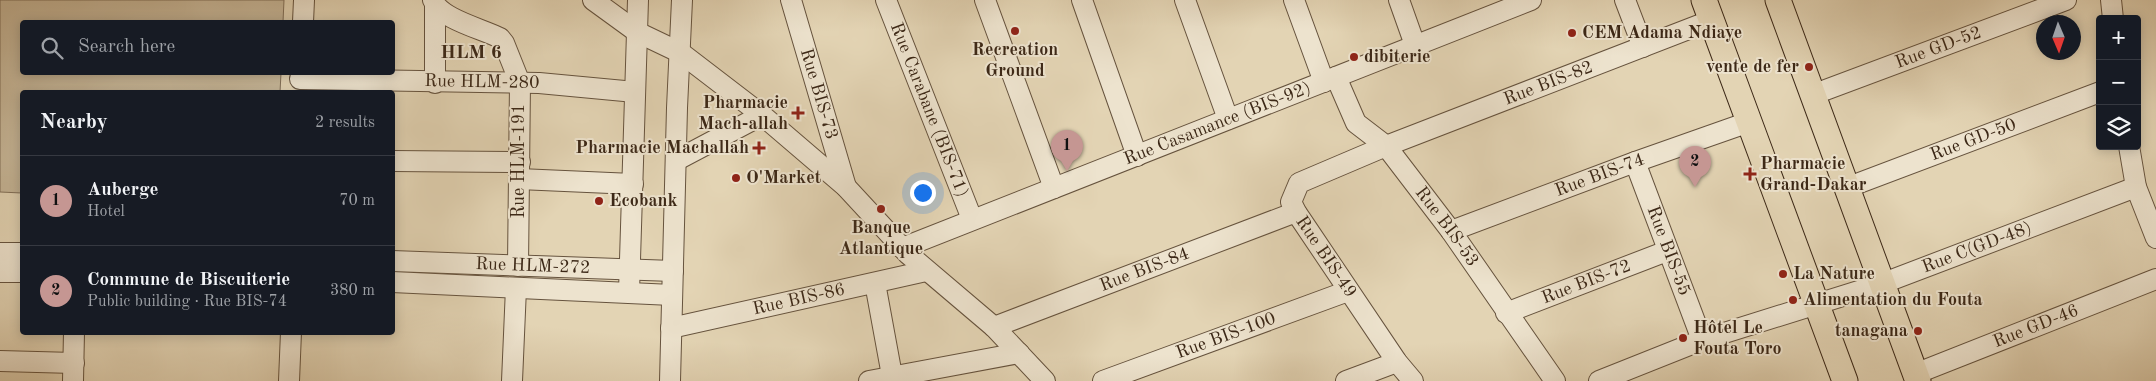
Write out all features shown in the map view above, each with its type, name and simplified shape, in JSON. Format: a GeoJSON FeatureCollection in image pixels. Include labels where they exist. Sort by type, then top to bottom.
{"type":"FeatureCollection","features":[{"type":"Feature","properties":{"kind":"main road"},"geometry":{"type":"LineString","coordinates":[[1778,0],[1846,188],[1878,285],[1916,377]]}},
{"type":"Feature","properties":{"kind":"main road"},"geometry":{"type":"LineString","coordinates":[[1708,10],[1749,122],[1821,302],[1845,381]]}},
{"type":"Feature","properties":{"kind":"street"},"geometry":{"type":"LineString","coordinates":[[303,20],[304,0]]}},
{"type":"Feature","properties":{"kind":"street"},"geometry":{"type":"LineString","coordinates":[[593,0],[637,32],[681,53],[762,115],[846,187],[902,248],[926,271],[994,327],[1045,381]]}},
{"type":"Feature","properties":{"kind":"street"},"geometry":{"type":"LineString","coordinates":[[630,292],[638,0]]}},
{"type":"Feature","properties":{"kind":"street"},"geometry":{"type":"LineString","coordinates":[[670,381],[677,108],[682,0]]}},
{"type":"Feature","properties":{"kind":"street","name":"Rue BIS-73"},"geometry":{"type":"LineString","coordinates":[[791,0],[846,187]]}},
{"type":"Feature","properties":{"kind":"street","name":"Rue Carabane (BIS-71)"},"geometry":{"type":"LineString","coordinates":[[886,0],[972,220]]}},
{"type":"Feature","properties":{"kind":"street"},"geometry":{"type":"LineString","coordinates":[[985,0],[1054,188]]}},
{"type":"Feature","properties":{"kind":"street"},"geometry":{"type":"LineString","coordinates":[[1082,0],[1138,156]]}},
{"type":"Feature","properties":{"kind":"street"},"geometry":{"type":"LineString","coordinates":[[1185,0],[1228,120]]}},
{"type":"Feature","properties":{"kind":"street","name":"Rue BIS-53"},"geometry":{"type":"LineString","coordinates":[[1294,0],[1330,80],[1356,123],[1386,146],[1451,231],[1506,313],[1555,381]]}},
{"type":"Feature","properties":{"kind":"street"},"geometry":{"type":"LineString","coordinates":[[1399,0],[1415,45]]}},
{"type":"Feature","properties":{"kind":"street","name":"Rue Casamance (BIS-92)"},"geometry":{"type":"LineString","coordinates":[[902,248],[1330,80],[1415,45],[1493,7],[1532,0]]}},
{"type":"Feature","properties":{"kind":"street"},"geometry":{"type":"LineString","coordinates":[[1625,0],[1643,47]]}},
{"type":"Feature","properties":{"kind":"street","name":"Rue GD-52"},"geometry":{"type":"LineString","coordinates":[[1812,95],[2066,0]]}},
{"type":"Feature","properties":{"kind":"street"},"geometry":{"type":"LineString","coordinates":[[2111,0],[2113,15]]}},
{"type":"Feature","properties":{"kind":"street"},"geometry":{"type":"LineString","coordinates":[[434,3],[435,83]]}},
{"type":"Feature","properties":{"kind":"street","name":"Rue HLM-191"},"geometry":{"type":"LineString","coordinates":[[434,3],[461,22],[494,35],[504,43],[520,83],[518,266]]}},
{"type":"Feature","properties":{"kind":"street","name":"Rue BIS-82"},"geometry":{"type":"LineString","coordinates":[[1386,146],[1643,47],[1708,10]]}},
{"type":"Feature","properties":{"kind":"street","name":"Rue HLM-280"},"geometry":{"type":"LineString","coordinates":[[300,81],[520,83],[635,92]]}},
{"type":"Feature","properties":{"kind":"street","name":"Rue GD-50"},"geometry":{"type":"LineString","coordinates":[[1846,188],[2096,94]]}},
{"type":"Feature","properties":{"kind":"street"},"geometry":{"type":"LineString","coordinates":[[677,160],[762,115]]}},
{"type":"Feature","properties":{"kind":"street","name":"Rue BIS-74"},"geometry":{"type":"LineString","coordinates":[[1451,231],[1635,162],[1749,122]]}},
{"type":"Feature","properties":{"kind":"street","name":"Rue BIS-49"},"geometry":{"type":"LineString","coordinates":[[1386,146],[1299,182],[1291,202],[1348,291],[1397,362],[1413,381]]}},
{"type":"Feature","properties":{"kind":"street"},"geometry":{"type":"LineString","coordinates":[[2130,150],[2136,187],[2156,238]]}},
{"type":"Feature","properties":{"kind":"street"},"geometry":{"type":"LineString","coordinates":[[395,161],[520,171],[633,184]]}},
{"type":"Feature","properties":{"kind":"street","name":"Rue BIS-55"},"geometry":{"type":"LineString","coordinates":[[1635,162],[1702,340]]}},
{"type":"Feature","properties":{"kind":"street","name":"Rue C(GD-48)"},"geometry":{"type":"LineString","coordinates":[[1599,381],[1702,340],[1878,285],[2136,187]]}},
{"type":"Feature","properties":{"kind":"street","name":"Rue BIS-84"},"geometry":{"type":"LineString","coordinates":[[994,327],[1296,212]]}},
{"type":"Feature","properties":{"kind":"street","name":"Rue BIS-72"},"geometry":{"type":"LineString","coordinates":[[1506,313],[1667,251]]}},
{"type":"Feature","properties":{"kind":"street"},"geometry":{"type":"LineString","coordinates":[[0,253],[20,253]]}},
{"type":"Feature","properties":{"kind":"street","name":"Rue HLM-272"},"geometry":{"type":"LineString","coordinates":[[395,261],[673,271]]}},
{"type":"Feature","properties":{"kind":"street","name":"Rue BIS-86"},"geometry":{"type":"LineString","coordinates":[[672,328],[926,271]]}},
{"type":"Feature","properties":{"kind":"street"},"geometry":{"type":"LineString","coordinates":[[0,272],[20,272]]}},
{"type":"Feature","properties":{"kind":"street","name":"Rue GD-46"},"geometry":{"type":"LineString","coordinates":[[1916,377],[2156,279]]}},
{"type":"Feature","properties":{"kind":"street","name":"Rue HLM-272"},"geometry":{"type":"LineString","coordinates":[[395,282],[672,295]]}},
{"type":"Feature","properties":{"kind":"street"},"geometry":{"type":"LineString","coordinates":[[875,283],[892,379]]}},
{"type":"Feature","properties":{"kind":"street"},"geometry":{"type":"LineString","coordinates":[[512,381],[516,288]]}},
{"type":"Feature","properties":{"kind":"street","name":"Rue BIS-100"},"geometry":{"type":"LineString","coordinates":[[1103,381],[1348,291]]}},
{"type":"Feature","properties":{"kind":"street"},"geometry":{"type":"LineString","coordinates":[[0,361],[74,372],[74,335]]}},
{"type":"Feature","properties":{"kind":"street"},"geometry":{"type":"LineString","coordinates":[[289,381],[291,335]]}},
{"type":"Feature","properties":{"kind":"street"},"geometry":{"type":"LineString","coordinates":[[869,381],[892,379],[1018,353]]}},
{"type":"Feature","properties":{"kind":"street"},"geometry":{"type":"LineString","coordinates":[[1346,381],[1397,362]]}},
{"type":"Feature","properties":{"kind":"shaded area"},"geometry":{"type":"Polygon","coordinates":[[[0,0],[284,0],[283,20],[20,20],[20,75],[281,75],[280,90],[20,90],[20,193],[0,192],[0,0]]]}},
{"type":"Feature","properties":{"kind":"place","name":"Recreation Ground"},"geometry":{"type":"Point","coordinates":[1015,31]}},
{"type":"Feature","properties":{"kind":"place","name":"CEM Adama Ndiaye"},"geometry":{"type":"Point","coordinates":[1572,33]}},
{"type":"Feature","properties":{"kind":"place","name":"dibiterie"},"geometry":{"type":"Point","coordinates":[1354,57]}},
{"type":"Feature","properties":{"kind":"place","name":"vente de fer"},"geometry":{"type":"Point","coordinates":[1809,67]}},
{"type":"Feature","properties":{"kind":"place","name":"Pharmacie Mach-allah"},"geometry":{"type":"Point","coordinates":[798,113]}},
{"type":"Feature","properties":{"kind":"place","name":"Pharmacie Machallah"},"geometry":{"type":"Point","coordinates":[759,148]}},
{"type":"Feature","properties":{"kind":"place","name":"Auberge"},"geometry":{"type":"Point","coordinates":[1067,171]}},
{"type":"Feature","properties":{"kind":"place","name":"Pharmacie Grand-Dakar"},"geometry":{"type":"Point","coordinates":[1750,174]}},
{"type":"Feature","properties":{"kind":"place","name":"O'Market"},"geometry":{"type":"Point","coordinates":[736,178]}},
{"type":"Feature","properties":{"kind":"place","name":"Commune de Biscuiterie"},"geometry":{"type":"Point","coordinates":[1695,187]}},
{"type":"Feature","properties":{"kind":"place","name":"Ecobank"},"geometry":{"type":"Point","coordinates":[599,201]}},
{"type":"Feature","properties":{"kind":"place","name":"Banque Atlantique"},"geometry":{"type":"Point","coordinates":[881,209]}},
{"type":"Feature","properties":{"kind":"place","name":"La Nature"},"geometry":{"type":"Point","coordinates":[1783,274]}},
{"type":"Feature","properties":{"kind":"place","name":"Alimentation du Fouta"},"geometry":{"type":"Point","coordinates":[1793,300]}},
{"type":"Feature","properties":{"kind":"place","name":"tanagana"},"geometry":{"type":"Point","coordinates":[1918,331]}},
{"type":"Feature","properties":{"kind":"place","name":"Hôtel Le Fouta Toro"},"geometry":{"type":"Point","coordinates":[1683,338]}},
{"type":"Feature","properties":{"kind":"district","name":"HLM 6"},"geometry":{"type":"Point","coordinates":[471,53]}}]}
